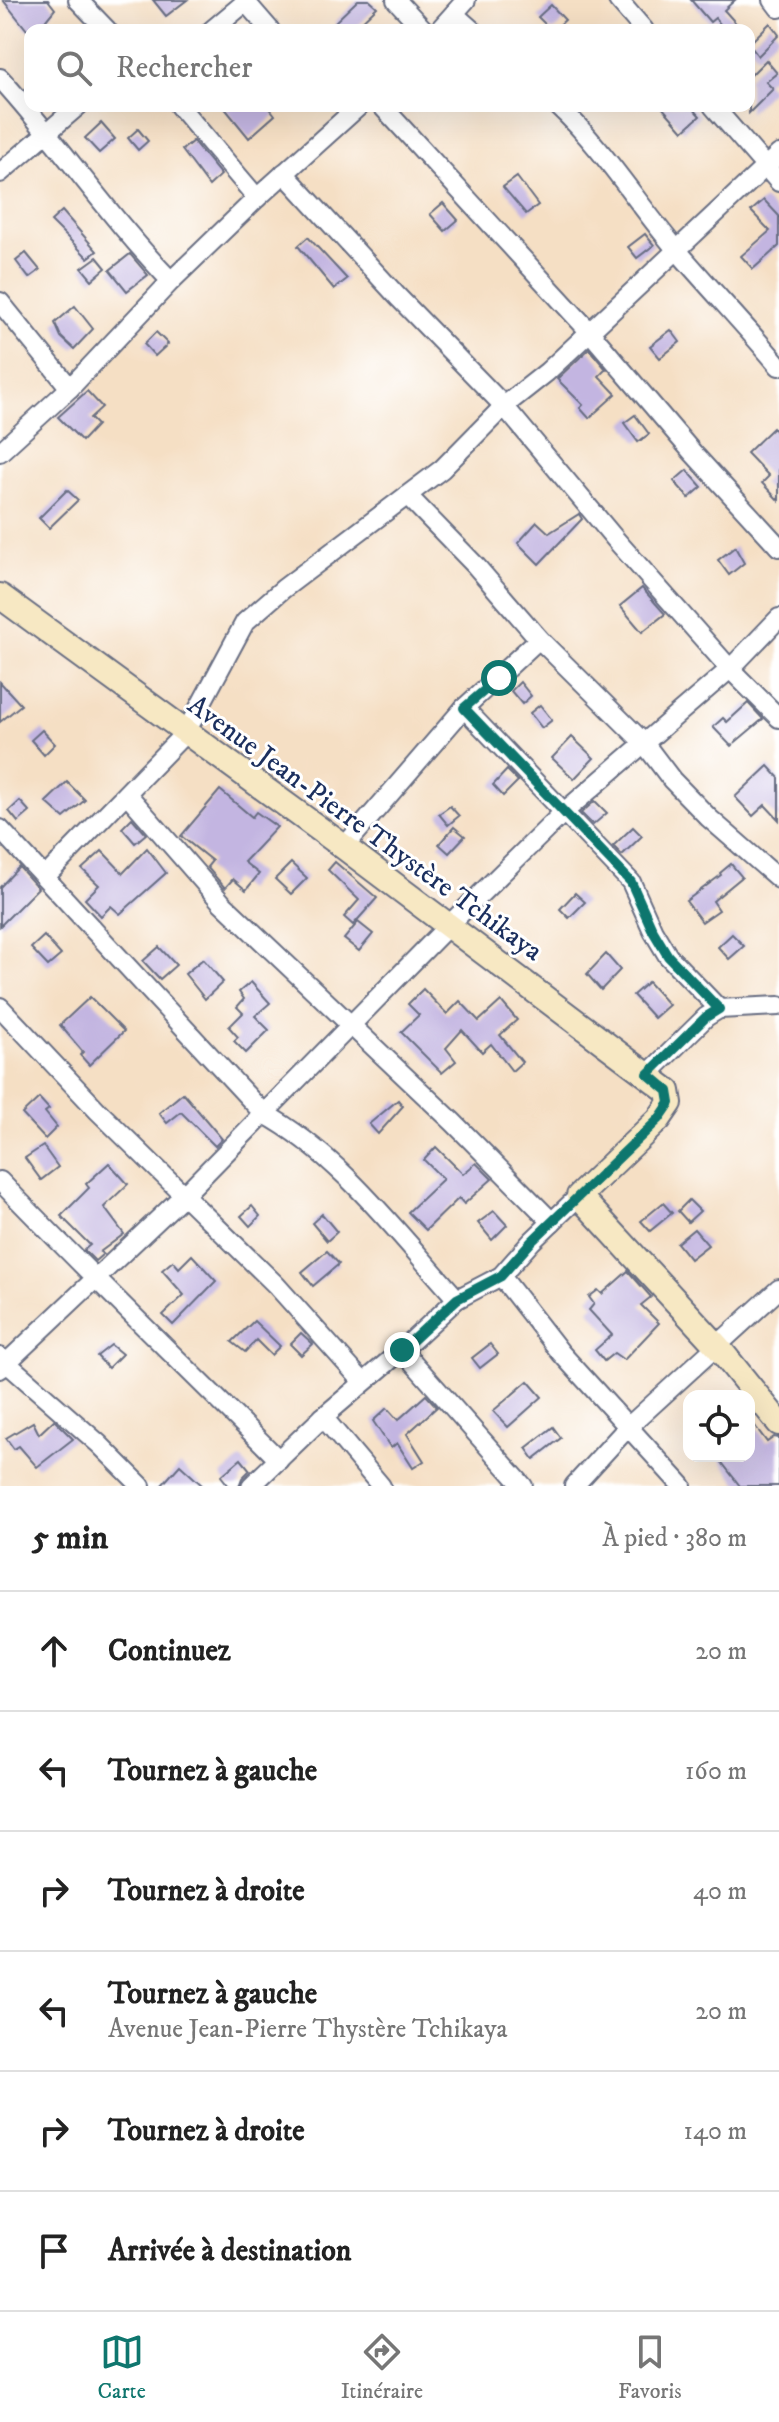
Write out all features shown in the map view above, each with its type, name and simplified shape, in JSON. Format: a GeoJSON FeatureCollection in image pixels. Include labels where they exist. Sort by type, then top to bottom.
{"type":"FeatureCollection","features":[{"type":"Feature","properties":{"kind":"street"},"geometry":{"type":"LineString","coordinates":[[78,0],[101,24]]}},
{"type":"Feature","properties":{"kind":"street"},"geometry":{"type":"LineString","coordinates":[[396,0],[418,24]]}},
{"type":"Feature","properties":{"kind":"street"},"geometry":{"type":"LineString","coordinates":[[618,0],[639,24]]}},
{"type":"Feature","properties":{"kind":"street"},"geometry":{"type":"LineString","coordinates":[[773,0],[779,8]]}},
{"type":"Feature","properties":{"kind":"street"},"geometry":{"type":"LineString","coordinates":[[219,24],[246,1],[265,24]]}},
{"type":"Feature","properties":{"kind":"street"},"geometry":{"type":"LineString","coordinates":[[444,24],[460,7]]}},
{"type":"Feature","properties":{"kind":"street"},"geometry":{"type":"LineString","coordinates":[[0,78],[24,106]]}},
{"type":"Feature","properties":{"kind":"street"},"geometry":{"type":"LineString","coordinates":[[30,112],[108,213],[171,281]]}},
{"type":"Feature","properties":{"kind":"street"},"geometry":{"type":"LineString","coordinates":[[0,173],[71,112]]}},
{"type":"Feature","properties":{"kind":"street"},"geometry":{"type":"LineString","coordinates":[[184,112],[257,198]]}},
{"type":"Feature","properties":{"kind":"street"},"geometry":{"type":"LineString","coordinates":[[388,112],[589,331],[693,453],[779,547]]}},
{"type":"Feature","properties":{"kind":"street"},"geometry":{"type":"LineString","coordinates":[[564,112],[585,132],[676,249],[779,366]]}},
{"type":"Feature","properties":{"kind":"street"},"geometry":{"type":"LineString","coordinates":[[720,112],[773,160],[779,182]]}},
{"type":"Feature","properties":{"kind":"street"},"geometry":{"type":"LineString","coordinates":[[0,452],[70,388],[171,281],[284,173],[339,113]]}},
{"type":"Feature","properties":{"kind":"street"},"geometry":{"type":"LineString","coordinates":[[45,877],[186,732],[245,622],[283,589],[442,469],[504,406],[547,372],[773,160]]}},
{"type":"Feature","properties":{"kind":"street"},"geometry":{"type":"LineString","coordinates":[[284,173],[504,406],[616,540],[730,669],[779,718]]}},
{"type":"Feature","properties":{"kind":"street"},"geometry":{"type":"LineString","coordinates":[[0,302],[70,388]]}},
{"type":"Feature","properties":{"kind":"street"},"geometry":{"type":"LineString","coordinates":[[408,496],[476,566],[539,639],[644,743],[672,780],[709,818],[779,879]]}},
{"type":"Feature","properties":{"kind":"street","name":"Avenue Jean-Pierre Thystère Tchikaya"},"geometry":{"type":"LineString","coordinates":[[0,596],[344,847],[668,1091],[670,1103],[659,1119],[579,1196]]}},
{"type":"Feature","properties":{"kind":"street"},"geometry":{"type":"LineString","coordinates":[[141,1486],[99,1444],[2,1363],[183,1196],[564,812],[730,669],[779,618]]}},
{"type":"Feature","properties":{"kind":"street"},"geometry":{"type":"LineString","coordinates":[[344,847],[464,708],[539,639]]}},
{"type":"Feature","properties":{"kind":"street"},"geometry":{"type":"LineString","coordinates":[[464,708],[631,882],[668,956],[719,1009]]}},
{"type":"Feature","properties":{"kind":"street"},"geometry":{"type":"LineString","coordinates":[[127,794],[222,903],[453,1122],[552,1222]]}},
{"type":"Feature","properties":{"kind":"street"},"geometry":{"type":"LineString","coordinates":[[0,829],[263,1113],[310,1142],[457,1299]]}},
{"type":"Feature","properties":{"kind":"street"},"geometry":{"type":"LineString","coordinates":[[648,1074],[706,1017],[719,1009],[779,1006]]}},
{"type":"Feature","properties":{"kind":"street"},"geometry":{"type":"LineString","coordinates":[[0,1007],[98,1111],[276,1285],[363,1382]]}},
{"type":"Feature","properties":{"kind":"street"},"geometry":{"type":"LineString","coordinates":[[0,1181],[279,1460]]}},
{"type":"Feature","properties":{"kind":"street"},"geometry":{"type":"LineString","coordinates":[[251,1486],[323,1417],[457,1299],[501,1276],[579,1196],[717,1346],[779,1423]]}},
{"type":"Feature","properties":{"kind":"street"},"geometry":{"type":"LineString","coordinates":[[501,1276],[561,1353],[682,1486]]}},
{"type":"Feature","properties":{"kind":"street"},"geometry":{"type":"LineString","coordinates":[[574,1486],[627,1428],[779,1289]]}},
{"type":"Feature","properties":{"kind":"street"},"geometry":{"type":"LineString","coordinates":[[402,1350],[523,1486]]}},
{"type":"Feature","properties":{"kind":"street"},"geometry":{"type":"LineString","coordinates":[[323,1417],[381,1486]]}},
{"type":"Feature","properties":{"kind":"building"},"geometry":{"type":"Polygon","coordinates":[[[3,0],[48,0],[55,9],[43,24],[24,26],[3,0]]]}},
{"type":"Feature","properties":{"kind":"building"},"geometry":{"type":"Polygon","coordinates":[[[153,0],[187,0],[166,16],[153,0]]]}},
{"type":"Feature","properties":{"kind":"building"},"geometry":{"type":"Polygon","coordinates":[[[358,0],[369,0],[377,7],[359,24],[335,22],[358,0]]]}},
{"type":"Feature","properties":{"kind":"building"},"geometry":{"type":"Polygon","coordinates":[[[691,0],[735,0],[724,10],[737,24],[720,24],[715,18],[710,22],[691,0]]]}},
{"type":"Feature","properties":{"kind":"building"},"geometry":{"type":"Polygon","coordinates":[[[551,5],[565,20],[561,24],[545,24],[538,17],[551,5]]]}},
{"type":"Feature","properties":{"kind":"building"},"geometry":{"type":"Polygon","coordinates":[[[770,23],[779,35],[758,56],[755,38],[770,23]]]}},
{"type":"Feature","properties":{"kind":"building"},"geometry":{"type":"Polygon","coordinates":[[[766,60],[777,73],[766,82],[773,89],[755,107],[755,71],[766,60]]]}},
{"type":"Feature","properties":{"kind":"building"},"geometry":{"type":"Polygon","coordinates":[[[228,112],[273,112],[275,115],[249,138],[228,112]]]}},
{"type":"Feature","properties":{"kind":"building"},"geometry":{"type":"Polygon","coordinates":[[[666,112],[696,112],[700,116],[683,131],[666,112]]]}},
{"type":"Feature","properties":{"kind":"building"},"geometry":{"type":"Polygon","coordinates":[[[101,123],[115,139],[99,153],[85,138],[101,123]]]}},
{"type":"Feature","properties":{"kind":"building"},"geometry":{"type":"Polygon","coordinates":[[[138,129],[148,141],[138,150],[128,138],[138,129]]]}},
{"type":"Feature","properties":{"kind":"building"},"geometry":{"type":"Polygon","coordinates":[[[193,141],[221,175],[209,186],[182,150],[193,141]]]}},
{"type":"Feature","properties":{"kind":"building"},"geometry":{"type":"Polygon","coordinates":[[[517,177],[538,205],[526,214],[503,187],[517,177]]]}},
{"type":"Feature","properties":{"kind":"building"},"geometry":{"type":"Polygon","coordinates":[[[764,200],[779,216],[779,246],[753,269],[741,256],[770,231],[751,211],[764,200]]]}},
{"type":"Feature","properties":{"kind":"building"},"geometry":{"type":"Polygon","coordinates":[[[443,203],[458,220],[445,231],[430,214],[443,203]]]}},
{"type":"Feature","properties":{"kind":"building"},"geometry":{"type":"Polygon","coordinates":[[[62,211],[97,251],[88,258],[51,221],[62,211]]]}},
{"type":"Feature","properties":{"kind":"building"},"geometry":{"type":"Polygon","coordinates":[[[645,234],[654,245],[637,258],[628,247],[645,234]]]}},
{"type":"Feature","properties":{"kind":"building"},"geometry":{"type":"Polygon","coordinates":[[[308,237],[347,279],[334,289],[298,246],[308,237]]]}},
{"type":"Feature","properties":{"kind":"building"},"geometry":{"type":"Polygon","coordinates":[[[26,253],[40,270],[29,278],[16,261],[26,253]]]}},
{"type":"Feature","properties":{"kind":"building"},"geometry":{"type":"Polygon","coordinates":[[[130,254],[148,275],[127,291],[110,270],[130,254]]]}},
{"type":"Feature","properties":{"kind":"building"},"geometry":{"type":"Polygon","coordinates":[[[97,257],[106,268],[92,280],[82,268],[97,257]]]}},
{"type":"Feature","properties":{"kind":"building"},"geometry":{"type":"Polygon","coordinates":[[[75,306],[93,329],[74,349],[61,337],[55,323],[75,306]]]}},
{"type":"Feature","properties":{"kind":"building"},"geometry":{"type":"Polygon","coordinates":[[[671,330],[680,342],[660,358],[650,346],[671,330]]]}},
{"type":"Feature","properties":{"kind":"building"},"geometry":{"type":"Polygon","coordinates":[[[156,332],[168,344],[155,356],[144,344],[156,332]]]}},
{"type":"Feature","properties":{"kind":"building"},"geometry":{"type":"Polygon","coordinates":[[[589,349],[606,369],[599,376],[616,394],[589,418],[580,408],[583,405],[557,379],[589,349]]]}},
{"type":"Feature","properties":{"kind":"building"},"geometry":{"type":"Polygon","coordinates":[[[87,391],[102,407],[90,418],[97,425],[82,441],[58,417],[87,391]]]}},
{"type":"Feature","properties":{"kind":"building"},"geometry":{"type":"Polygon","coordinates":[[[635,415],[649,434],[638,442],[624,423],[635,415]]]}},
{"type":"Feature","properties":{"kind":"building"},"geometry":{"type":"Polygon","coordinates":[[[773,428],[779,436],[779,501],[762,483],[769,476],[747,453],[773,428]]]}},
{"type":"Feature","properties":{"kind":"building"},"geometry":{"type":"Polygon","coordinates":[[[687,470],[702,487],[689,498],[674,481],[687,470]]]}},
{"type":"Feature","properties":{"kind":"building"},"geometry":{"type":"Polygon","coordinates":[[[67,490],[78,500],[49,528],[39,518],[67,490]]]}},
{"type":"Feature","properties":{"kind":"building"},"geometry":{"type":"Polygon","coordinates":[[[579,514],[582,519],[539,564],[518,543],[537,522],[549,533],[579,514]]]}},
{"type":"Feature","properties":{"kind":"building"},"geometry":{"type":"Polygon","coordinates":[[[735,547],[744,563],[729,575],[718,560],[735,547]]]}},
{"type":"Feature","properties":{"kind":"building"},"geometry":{"type":"Polygon","coordinates":[[[642,588],[665,614],[642,632],[620,606],[642,588]]]}},
{"type":"Feature","properties":{"kind":"building"},"geometry":{"type":"Polygon","coordinates":[[[0,682],[21,705],[0,722],[0,682]]]}},
{"type":"Feature","properties":{"kind":"building"},"geometry":{"type":"Polygon","coordinates":[[[520,682],[531,696],[522,704],[511,691],[520,682]]]}},
{"type":"Feature","properties":{"kind":"building"},"geometry":{"type":"Polygon","coordinates":[[[748,703],[763,719],[731,746],[713,727],[723,718],[727,722],[748,703]]]}},
{"type":"Feature","properties":{"kind":"building"},"geometry":{"type":"Polygon","coordinates":[[[540,705],[552,720],[542,728],[530,713],[540,705]]]}},
{"type":"Feature","properties":{"kind":"building"},"geometry":{"type":"Polygon","coordinates":[[[42,730],[55,744],[44,755],[31,740],[42,730]]]}},
{"type":"Feature","properties":{"kind":"building"},"geometry":{"type":"Polygon","coordinates":[[[572,737],[594,758],[574,779],[552,758],[572,737]]]}},
{"type":"Feature","properties":{"kind":"building"},"geometry":{"type":"Polygon","coordinates":[[[768,766],[779,778],[779,820],[765,805],[753,816],[735,797],[768,766]]]}},
{"type":"Feature","properties":{"kind":"building"},"geometry":{"type":"Polygon","coordinates":[[[507,770],[518,781],[503,796],[493,785],[507,770]]]}},
{"type":"Feature","properties":{"kind":"building"},"geometry":{"type":"Polygon","coordinates":[[[67,782],[85,800],[64,818],[46,802],[67,782]]]}},
{"type":"Feature","properties":{"kind":"building"},"geometry":{"type":"Polygon","coordinates":[[[220,790],[252,817],[256,812],[277,827],[244,862],[259,874],[246,890],[233,879],[225,888],[207,867],[212,861],[181,836],[220,790]]]}},
{"type":"Feature","properties":{"kind":"building"},"geometry":{"type":"Polygon","coordinates":[[[20,801],[30,812],[18,822],[9,811],[20,801]]]}},
{"type":"Feature","properties":{"kind":"building"},"geometry":{"type":"Polygon","coordinates":[[[595,801],[607,813],[593,825],[581,813],[595,801]]]}},
{"type":"Feature","properties":{"kind":"building"},"geometry":{"type":"Polygon","coordinates":[[[450,806],[459,816],[448,825],[439,814],[450,806]]]}},
{"type":"Feature","properties":{"kind":"building"},"geometry":{"type":"Polygon","coordinates":[[[132,818],[146,834],[135,843],[122,828],[132,818]]]}},
{"type":"Feature","properties":{"kind":"building"},"geometry":{"type":"Polygon","coordinates":[[[454,827],[465,836],[449,853],[439,844],[454,827]]]}},
{"type":"Feature","properties":{"kind":"building"},"geometry":{"type":"Polygon","coordinates":[[[633,827],[642,836],[622,855],[613,846],[633,827]]]}},
{"type":"Feature","properties":{"kind":"building"},"geometry":{"type":"Polygon","coordinates":[[[147,848],[166,873],[120,914],[111,906],[101,916],[85,899],[99,885],[82,869],[102,851],[123,873],[147,848]]]}},
{"type":"Feature","properties":{"kind":"building"},"geometry":{"type":"Polygon","coordinates":[[[335,862],[377,898],[353,925],[344,917],[359,900],[328,870],[335,862]]]}},
{"type":"Feature","properties":{"kind":"building"},"geometry":{"type":"Polygon","coordinates":[[[291,863],[307,878],[291,894],[275,879],[291,863]]]}},
{"type":"Feature","properties":{"kind":"building"},"geometry":{"type":"Polygon","coordinates":[[[731,864],[742,877],[713,901],[719,910],[702,922],[686,901],[731,864]]]}},
{"type":"Feature","properties":{"kind":"building"},"geometry":{"type":"Polygon","coordinates":[[[19,867],[38,888],[0,926],[0,887],[19,867]]]}},
{"type":"Feature","properties":{"kind":"building"},"geometry":{"type":"Polygon","coordinates":[[[575,893],[585,902],[569,918],[560,909],[575,893]]]}},
{"type":"Feature","properties":{"kind":"building"},"geometry":{"type":"Polygon","coordinates":[[[358,922],[373,934],[359,951],[344,939],[358,922]]]}},
{"type":"Feature","properties":{"kind":"building"},"geometry":{"type":"Polygon","coordinates":[[[732,934],[744,946],[729,959],[718,947],[732,934]]]}},
{"type":"Feature","properties":{"kind":"building"},"geometry":{"type":"Polygon","coordinates":[[[44,936],[61,955],[48,966],[31,948],[44,936]]]}},
{"type":"Feature","properties":{"kind":"building"},"geometry":{"type":"Polygon","coordinates":[[[159,947],[176,965],[160,979],[143,961],[159,947]]]}},
{"type":"Feature","properties":{"kind":"building"},"geometry":{"type":"Polygon","coordinates":[[[606,954],[620,970],[601,990],[587,974],[606,954]]]}},
{"type":"Feature","properties":{"kind":"building"},"geometry":{"type":"Polygon","coordinates":[[[203,959],[223,982],[205,999],[185,974],[203,959]]]}},
{"type":"Feature","properties":{"kind":"building"},"geometry":{"type":"Polygon","coordinates":[[[251,982],[270,1003],[255,1016],[269,1030],[246,1053],[234,1041],[238,1037],[229,1027],[243,1013],[237,1007],[244,999],[239,992],[251,982]]]}},
{"type":"Feature","properties":{"kind":"building"},"geometry":{"type":"Polygon","coordinates":[[[648,982],[669,1005],[654,1018],[633,995],[648,982]]]}},
{"type":"Feature","properties":{"kind":"building"},"geometry":{"type":"Polygon","coordinates":[[[423,989],[447,1014],[460,1001],[479,1021],[501,1001],[517,1020],[500,1035],[522,1062],[512,1071],[491,1044],[482,1052],[462,1030],[446,1048],[456,1061],[442,1073],[401,1032],[419,1015],[408,1004],[423,989]]]}},
{"type":"Feature","properties":{"kind":"building"},"geometry":{"type":"Polygon","coordinates":[[[90,997],[124,1031],[89,1065],[80,1055],[83,1052],[60,1025],[90,997]]]}},
{"type":"Feature","properties":{"kind":"building"},"geometry":{"type":"Polygon","coordinates":[[[183,1093],[222,1139],[215,1146],[181,1112],[167,1123],[159,1113],[183,1093]]]}},
{"type":"Feature","properties":{"kind":"building"},"geometry":{"type":"Polygon","coordinates":[[[39,1098],[49,1109],[45,1112],[57,1127],[45,1139],[22,1114],[39,1098]]]}},
{"type":"Feature","properties":{"kind":"building"},"geometry":{"type":"Polygon","coordinates":[[[398,1100],[403,1106],[378,1134],[369,1124],[398,1100]]]}},
{"type":"Feature","properties":{"kind":"building"},"geometry":{"type":"Polygon","coordinates":[[[43,1146],[58,1167],[41,1180],[25,1158],[43,1146]]]}},
{"type":"Feature","properties":{"kind":"building"},"geometry":{"type":"Polygon","coordinates":[[[436,1147],[463,1174],[476,1163],[492,1179],[464,1204],[459,1198],[426,1230],[408,1212],[443,1179],[424,1160],[436,1147]]]}},
{"type":"Feature","properties":{"kind":"building"},"geometry":{"type":"Polygon","coordinates":[[[109,1163],[128,1184],[104,1207],[124,1234],[100,1252],[103,1254],[95,1261],[84,1250],[90,1245],[61,1216],[89,1188],[86,1184],[109,1163]]]}},
{"type":"Feature","properties":{"kind":"building"},"geometry":{"type":"Polygon","coordinates":[[[689,1200],[700,1211],[688,1222],[678,1211],[689,1200]]]}},
{"type":"Feature","properties":{"kind":"building"},"geometry":{"type":"Polygon","coordinates":[[[663,1203],[672,1213],[650,1231],[641,1221],[663,1203]]]}},
{"type":"Feature","properties":{"kind":"building"},"geometry":{"type":"Polygon","coordinates":[[[252,1206],[260,1216],[250,1226],[241,1216],[252,1206]]]}},
{"type":"Feature","properties":{"kind":"building"},"geometry":{"type":"Polygon","coordinates":[[[494,1211],[507,1225],[492,1240],[478,1223],[494,1211]]]}},
{"type":"Feature","properties":{"kind":"building"},"geometry":{"type":"Polygon","coordinates":[[[322,1214],[337,1232],[327,1241],[312,1223],[322,1214]]]}},
{"type":"Feature","properties":{"kind":"building"},"geometry":{"type":"Polygon","coordinates":[[[694,1229],[708,1245],[690,1259],[677,1243],[694,1229]]]}},
{"type":"Feature","properties":{"kind":"building"},"geometry":{"type":"Polygon","coordinates":[[[327,1251],[339,1264],[313,1286],[302,1272],[327,1251]]]}},
{"type":"Feature","properties":{"kind":"building"},"geometry":{"type":"Polygon","coordinates":[[[192,1255],[216,1281],[173,1325],[163,1315],[184,1295],[162,1270],[173,1261],[179,1268],[192,1255]]]}},
{"type":"Feature","properties":{"kind":"building"},"geometry":{"type":"Polygon","coordinates":[[[628,1271],[651,1297],[641,1305],[659,1323],[624,1360],[614,1353],[604,1361],[595,1350],[612,1335],[589,1310],[594,1304],[589,1297],[598,1290],[602,1294],[628,1271]]]}},
{"type":"Feature","properties":{"kind":"building"},"geometry":{"type":"Polygon","coordinates":[[[254,1321],[280,1346],[271,1355],[256,1340],[245,1352],[232,1342],[254,1321]]]}},
{"type":"Feature","properties":{"kind":"building"},"geometry":{"type":"Polygon","coordinates":[[[301,1333],[313,1344],[301,1355],[290,1344],[301,1333]]]}},
{"type":"Feature","properties":{"kind":"building"},"geometry":{"type":"Polygon","coordinates":[[[490,1344],[498,1354],[480,1368],[472,1358],[490,1344]]]}},
{"type":"Feature","properties":{"kind":"building"},"geometry":{"type":"Polygon","coordinates":[[[111,1345],[122,1354],[108,1368],[97,1356],[111,1345]]]}},
{"type":"Feature","properties":{"kind":"building"},"geometry":{"type":"Polygon","coordinates":[[[528,1381],[542,1397],[508,1427],[493,1411],[528,1381]]]}},
{"type":"Feature","properties":{"kind":"building"},"geometry":{"type":"Polygon","coordinates":[[[426,1395],[437,1407],[407,1434],[424,1461],[413,1468],[397,1443],[391,1448],[373,1421],[387,1408],[398,1420],[426,1395]]]}},
{"type":"Feature","properties":{"kind":"building"},"geometry":{"type":"Polygon","coordinates":[[[54,1420],[73,1439],[37,1467],[19,1446],[14,1449],[6,1438],[33,1422],[39,1434],[54,1420]]]}},
{"type":"Feature","properties":{"kind":"building"},"geometry":{"type":"Polygon","coordinates":[[[755,1426],[767,1442],[774,1437],[779,1438],[779,1486],[740,1486],[722,1462],[755,1462],[755,1426]]]}},
{"type":"Feature","properties":{"kind":"building"},"geometry":{"type":"Polygon","coordinates":[[[553,1427],[561,1438],[534,1459],[526,1448],[553,1427]]]}},
{"type":"Feature","properties":{"kind":"building"},"geometry":{"type":"Polygon","coordinates":[[[241,1459],[250,1470],[239,1486],[229,1486],[221,1476],[241,1459]]]}},
{"type":"Feature","properties":{"kind":"building"},"geometry":{"type":"Polygon","coordinates":[[[180,1465],[203,1486],[161,1486],[180,1465]]]}},
{"type":"Feature","properties":{"kind":"route"},"geometry":{"type":"LineString","coordinates":[[402,1350],[457,1299],[501,1276],[532,1241],[659,1119],[670,1103],[668,1091],[648,1074],[706,1017],[719,1009],[668,956],[631,882],[464,708],[499,678]]}}]}
